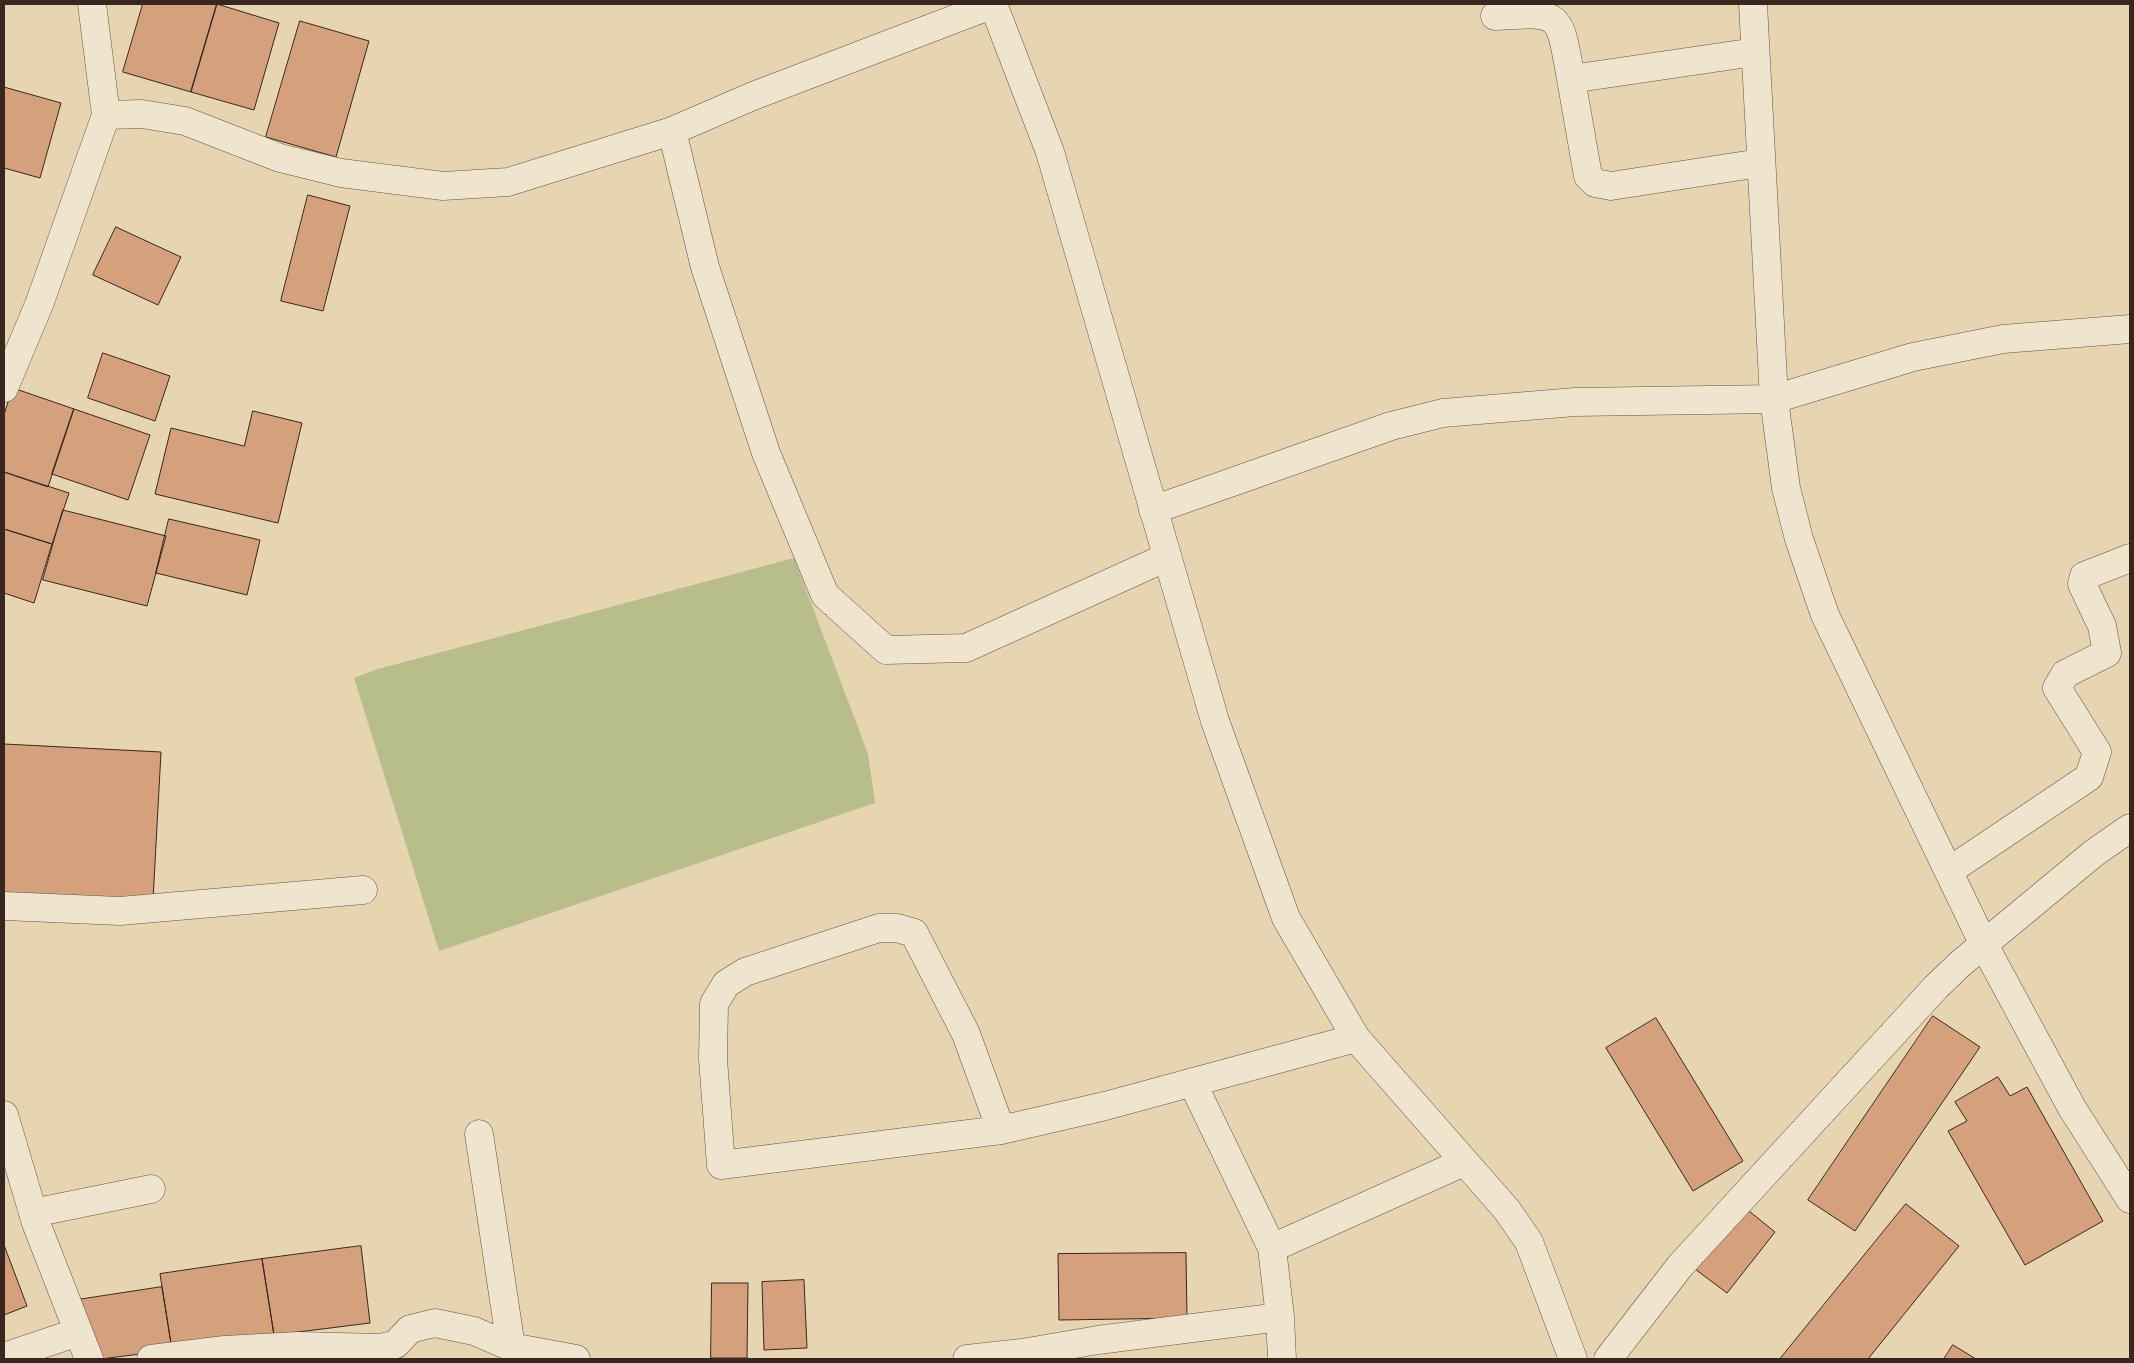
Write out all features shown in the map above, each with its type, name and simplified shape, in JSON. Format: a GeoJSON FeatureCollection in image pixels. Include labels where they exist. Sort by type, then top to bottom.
{"type":"FeatureCollection","features":[{"type":"Feature","properties":{"kind":"street"},"geometry":{"type":"LineString","coordinates":[[4,388],[40,302],[106,115],[92,4]]}},
{"type":"Feature","properties":{"kind":"street"},"geometry":{"type":"LineString","coordinates":[[106,115],[142,114],[185,121],[280,158],[341,173],[444,186],[508,182],[672,131],[752,96],[994,4],[1050,152],[1215,721],[1286,918],[1356,1038],[1507,1210],[1529,1242],[1573,1359]]}},
{"type":"Feature","properties":{"kind":"street"},"geometry":{"type":"LineString","coordinates":[[1753,4],[1774,399],[1788,496],[1799,539],[1825,615],[1984,945],[2072,1108],[2130,1199]]}},
{"type":"Feature","properties":{"kind":"street"},"geometry":{"type":"LineString","coordinates":[[1495,16],[1532,13],[1545,15],[1554,20],[1561,29],[1588,176],[1595,183],[1611,186],[1760,163]]}},
{"type":"Feature","properties":{"kind":"street"},"geometry":{"type":"LineString","coordinates":[[1571,79],[1756,52]]}},
{"type":"Feature","properties":{"kind":"street"},"geometry":{"type":"LineString","coordinates":[[672,131],[705,267],[773,470],[825,595],[886,650],[966,648],[1167,557]]}},
{"type":"Feature","properties":{"kind":"street"},"geometry":{"type":"LineString","coordinates":[[1153,510],[1391,426],[1443,413],[1575,402],[1774,399],[1913,357],[1994,341],[2130,330]]}},
{"type":"Feature","properties":{"kind":"street"},"geometry":{"type":"LineString","coordinates":[[1949,871],[2089,776],[2096,752],[2057,688],[2065,674],[2107,653],[2102,626],[2082,584],[2084,576],[2130,558]]}},
{"type":"Feature","properties":{"kind":"street"},"geometry":{"type":"LineString","coordinates":[[1608,1359],[1680,1266],[1936,986],[2094,853],[2130,828]]}},
{"type":"Feature","properties":{"kind":"street"},"geometry":{"type":"LineString","coordinates":[[4,906],[120,911],[363,890]]}},
{"type":"Feature","properties":{"kind":"street"},"geometry":{"type":"LineString","coordinates":[[1001,1130],[966,1034],[914,933],[897,928],[879,928],[745,972],[726,984],[714,1004],[713,1059],[720,1164],[1001,1130],[1105,1106],[1356,1038]]}},
{"type":"Feature","properties":{"kind":"street"},"geometry":{"type":"LineString","coordinates":[[1192,1082],[1272,1248],[1280,1317],[1282,1359]]}},
{"type":"Feature","properties":{"kind":"street"},"geometry":{"type":"LineString","coordinates":[[4,1115],[33,1213],[88,1359]]}},
{"type":"Feature","properties":{"kind":"street"},"geometry":{"type":"LineString","coordinates":[[479,1134],[511,1347]]}},
{"type":"Feature","properties":{"kind":"street"},"geometry":{"type":"LineString","coordinates":[[1272,1248],[1464,1162]]}},
{"type":"Feature","properties":{"kind":"street"},"geometry":{"type":"LineString","coordinates":[[33,1213],[151,1189]]}},
{"type":"Feature","properties":{"kind":"street"},"geometry":{"type":"LineString","coordinates":[[967,1359],[1280,1317]]}},
{"type":"Feature","properties":{"kind":"street"},"geometry":{"type":"LineString","coordinates":[[151,1359],[225,1350],[298,1346],[381,1348],[396,1344],[410,1329],[435,1323],[474,1331],[511,1347],[576,1359]]}},
{"type":"Feature","properties":{"kind":"street"},"geometry":{"type":"LineString","coordinates":[[4,1357],[78,1332]]}},
{"type":"Feature","properties":{"kind":"green space"},"geometry":{"type":"Polygon","coordinates":[[[794,558],[868,754],[875,803],[439,951],[354,678],[378,669],[794,558]]]}},
{"type":"Feature","properties":{"kind":"building"},"geometry":{"type":"Polygon","coordinates":[[[143,4],[217,4],[191,92],[123,72],[143,4]]]}},
{"type":"Feature","properties":{"kind":"building"},"geometry":{"type":"Polygon","coordinates":[[[217,4],[279,23],[254,110],[191,92],[217,4]]]}},
{"type":"Feature","properties":{"kind":"building"},"geometry":{"type":"Polygon","coordinates":[[[300,21],[369,41],[336,157],[266,137],[300,21]]]}},
{"type":"Feature","properties":{"kind":"building"},"geometry":{"type":"Polygon","coordinates":[[[4,87],[61,103],[40,178],[4,168],[4,87]]]}},
{"type":"Feature","properties":{"kind":"building"},"geometry":{"type":"Polygon","coordinates":[[[308,195],[350,206],[323,311],[281,301],[308,195]]]}},
{"type":"Feature","properties":{"kind":"building"},"geometry":{"type":"Polygon","coordinates":[[[116,227],[181,257],[158,305],[93,275],[116,227]]]}},
{"type":"Feature","properties":{"kind":"building"},"geometry":{"type":"Polygon","coordinates":[[[103,353],[170,376],[155,421],[88,398],[103,353]]]}},
{"type":"Feature","properties":{"kind":"building"},"geometry":{"type":"Polygon","coordinates":[[[13,388],[74,409],[48,487],[4,472],[4,415],[13,388]]]}},
{"type":"Feature","properties":{"kind":"building"},"geometry":{"type":"Polygon","coordinates":[[[74,409],[150,435],[128,500],[52,474],[74,409]]]}},
{"type":"Feature","properties":{"kind":"building"},"geometry":{"type":"Polygon","coordinates":[[[253,411],[302,423],[278,523],[155,494],[171,428],[244,446],[253,411]]]}},
{"type":"Feature","properties":{"kind":"building"},"geometry":{"type":"Polygon","coordinates":[[[4,472],[69,493],[52,544],[4,529],[4,472]]]}},
{"type":"Feature","properties":{"kind":"building"},"geometry":{"type":"Polygon","coordinates":[[[63,510],[166,536],[147,606],[43,580],[63,510]]]}},
{"type":"Feature","properties":{"kind":"building"},"geometry":{"type":"Polygon","coordinates":[[[169,519],[260,540],[247,595],[156,573],[169,519]]]}},
{"type":"Feature","properties":{"kind":"building"},"geometry":{"type":"Polygon","coordinates":[[[4,529],[52,544],[34,603],[4,593],[4,529]]]}},
{"type":"Feature","properties":{"kind":"building"},"geometry":{"type":"Polygon","coordinates":[[[4,744],[161,752],[153,900],[4,893],[4,744]]]}},
{"type":"Feature","properties":{"kind":"building"},"geometry":{"type":"Polygon","coordinates":[[[1933,1016],[1980,1047],[1855,1231],[1808,1200],[1933,1016]]]}},
{"type":"Feature","properties":{"kind":"building"},"geometry":{"type":"Polygon","coordinates":[[[1656,1018],[1743,1161],[1693,1191],[1606,1048],[1656,1018]]]}},
{"type":"Feature","properties":{"kind":"building"},"geometry":{"type":"Polygon","coordinates":[[[1998,1077],[2010,1096],[2027,1087],[2103,1221],[2025,1265],[1948,1131],[1967,1121],[1955,1102],[1998,1077]]]}},
{"type":"Feature","properties":{"kind":"building"},"geometry":{"type":"Polygon","coordinates":[[[1906,1204],[1959,1246],[1868,1359],[1780,1359],[1906,1204]]]}},
{"type":"Feature","properties":{"kind":"building"},"geometry":{"type":"Polygon","coordinates":[[[1744,1207],[1775,1232],[1727,1293],[1695,1269],[1744,1207]]]}},
{"type":"Feature","properties":{"kind":"building"},"geometry":{"type":"Polygon","coordinates":[[[4,1245],[27,1306],[4,1315],[4,1245]]]}},
{"type":"Feature","properties":{"kind":"building"},"geometry":{"type":"Polygon","coordinates":[[[361,1246],[370,1323],[274,1335],[262,1259],[361,1246]]]}},
{"type":"Feature","properties":{"kind":"building"},"geometry":{"type":"Polygon","coordinates":[[[1186,1253],[1187,1318],[1059,1320],[1058,1254],[1186,1253]]]}},
{"type":"Feature","properties":{"kind":"building"},"geometry":{"type":"Polygon","coordinates":[[[262,1259],[274,1335],[172,1350],[160,1274],[262,1259]]]}},
{"type":"Feature","properties":{"kind":"building"},"geometry":{"type":"Polygon","coordinates":[[[804,1280],[807,1348],[764,1350],[762,1282],[804,1280]]]}},
{"type":"Feature","properties":{"kind":"building"},"geometry":{"type":"Polygon","coordinates":[[[712,1283],[748,1283],[747,1358],[711,1358],[712,1283]]]}},
{"type":"Feature","properties":{"kind":"building"},"geometry":{"type":"Polygon","coordinates":[[[162,1287],[172,1350],[101,1359],[77,1300],[162,1287]]]}},
{"type":"Feature","properties":{"kind":"building"},"geometry":{"type":"Polygon","coordinates":[[[1953,1345],[1976,1359],[1944,1359],[1953,1345]]]}}]}
